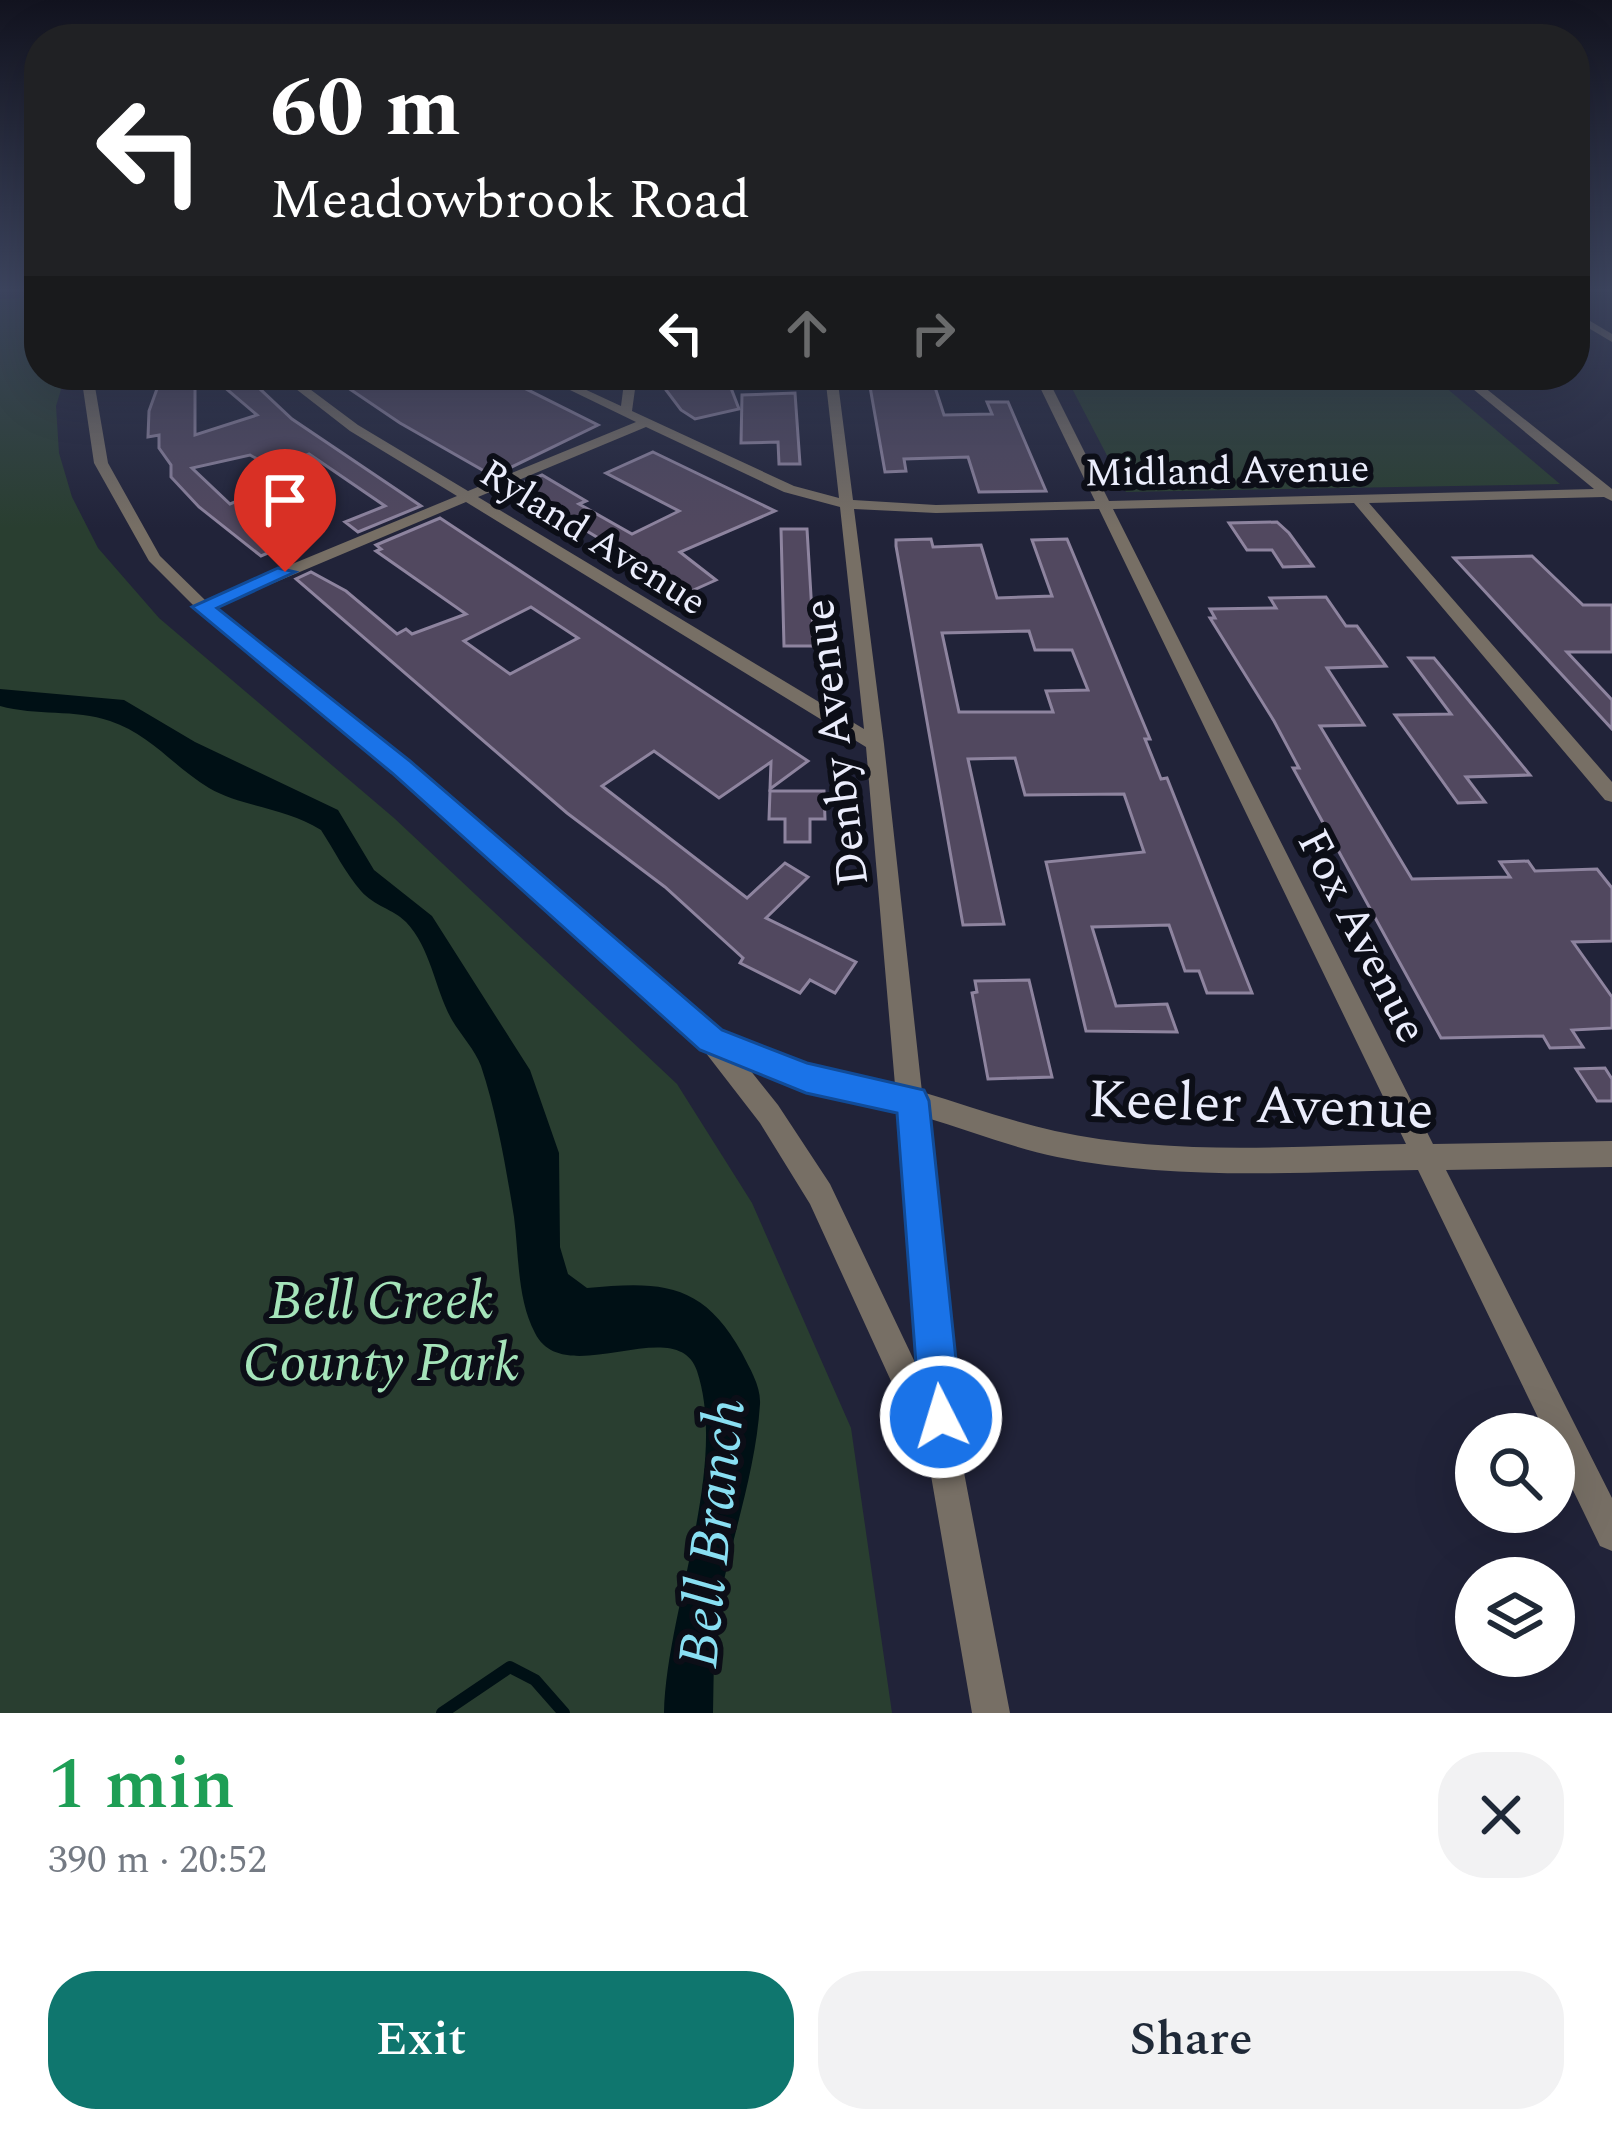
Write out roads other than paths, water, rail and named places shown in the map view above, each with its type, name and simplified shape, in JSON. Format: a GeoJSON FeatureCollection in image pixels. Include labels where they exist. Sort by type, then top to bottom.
{"type":"FeatureCollection","features":[{"type":"Feature","properties":{"kind":"street"},"geometry":{"type":"LineString","coordinates":[[89,390],[97,444],[112,488],[154,558],[202,607],[401,767],[711,1040],[769,1114],[820,1194],[945,1462],[991,1713]]}},
{"type":"Feature","properties":{"kind":"street","name":"Ryland Avenue"},"geometry":{"type":"LineString","coordinates":[[304,390],[354,428],[875,744]]}},
{"type":"Feature","properties":{"kind":"street","name":"Midland Avenue"},"geometry":{"type":"LineString","coordinates":[[577,390],[771,483],[844,504],[936,509],[1610,494]]}},
{"type":"Feature","properties":{"kind":"street"},"geometry":{"type":"LineString","coordinates":[[626,413],[629,390]]}},
{"type":"Feature","properties":{"kind":"street","name":"Denby Avenue"},"geometry":{"type":"LineString","coordinates":[[833,390],[913,1101],[945,1462]]}},
{"type":"Feature","properties":{"kind":"street","name":"Fox Avenue"},"geometry":{"type":"LineString","coordinates":[[1047,390],[1612,1534]]}},
{"type":"Feature","properties":{"kind":"street"},"geometry":{"type":"LineString","coordinates":[[1481,390],[1610,494]]}},
{"type":"Feature","properties":{"kind":"street"},"geometry":{"type":"LineString","coordinates":[[202,607],[644,423]]}},
{"type":"Feature","properties":{"kind":"street"},"geometry":{"type":"LineString","coordinates":[[1357,498],[1612,795]]}},
{"type":"Feature","properties":{"kind":"street","name":"Keeler Avenue"},"geometry":{"type":"LineString","coordinates":[[711,1040],[806,1078],[913,1101],[1055,1144],[1125,1154],[1204,1160],[1612,1154]]}},
{"type":"Feature","properties":{"kind":"water","name":"Bell Branch"},"geometry":{"type":"Polygon","coordinates":[[[0,689],[124,700],[195,742],[338,810],[374,870],[432,916],[530,1070],[559,1153],[560,1247],[568,1274],[587,1288],[637,1285],[678,1291],[712,1312],[727,1330],[754,1378],[760,1404],[749,1476],[718,1608],[713,1713],[664,1713],[706,1451],[705,1409],[697,1371],[685,1355],[667,1348],[570,1355],[549,1349],[535,1333],[522,1291],[511,1198],[487,1084],[446,1008],[414,932],[361,891],[321,830],[209,788],[137,734],[110,721],[0,706],[0,689]]]}},
{"type":"Feature","properties":{"kind":"waterway"},"geometry":{"type":"LineString","coordinates":[[442,1713],[510,1667],[535,1680],[564,1713]]}},
{"type":"Feature","properties":{"kind":"park label","name":"Bell Creek County Park"},"geometry":{"type":"Point","coordinates":[381,1330]}}]}
